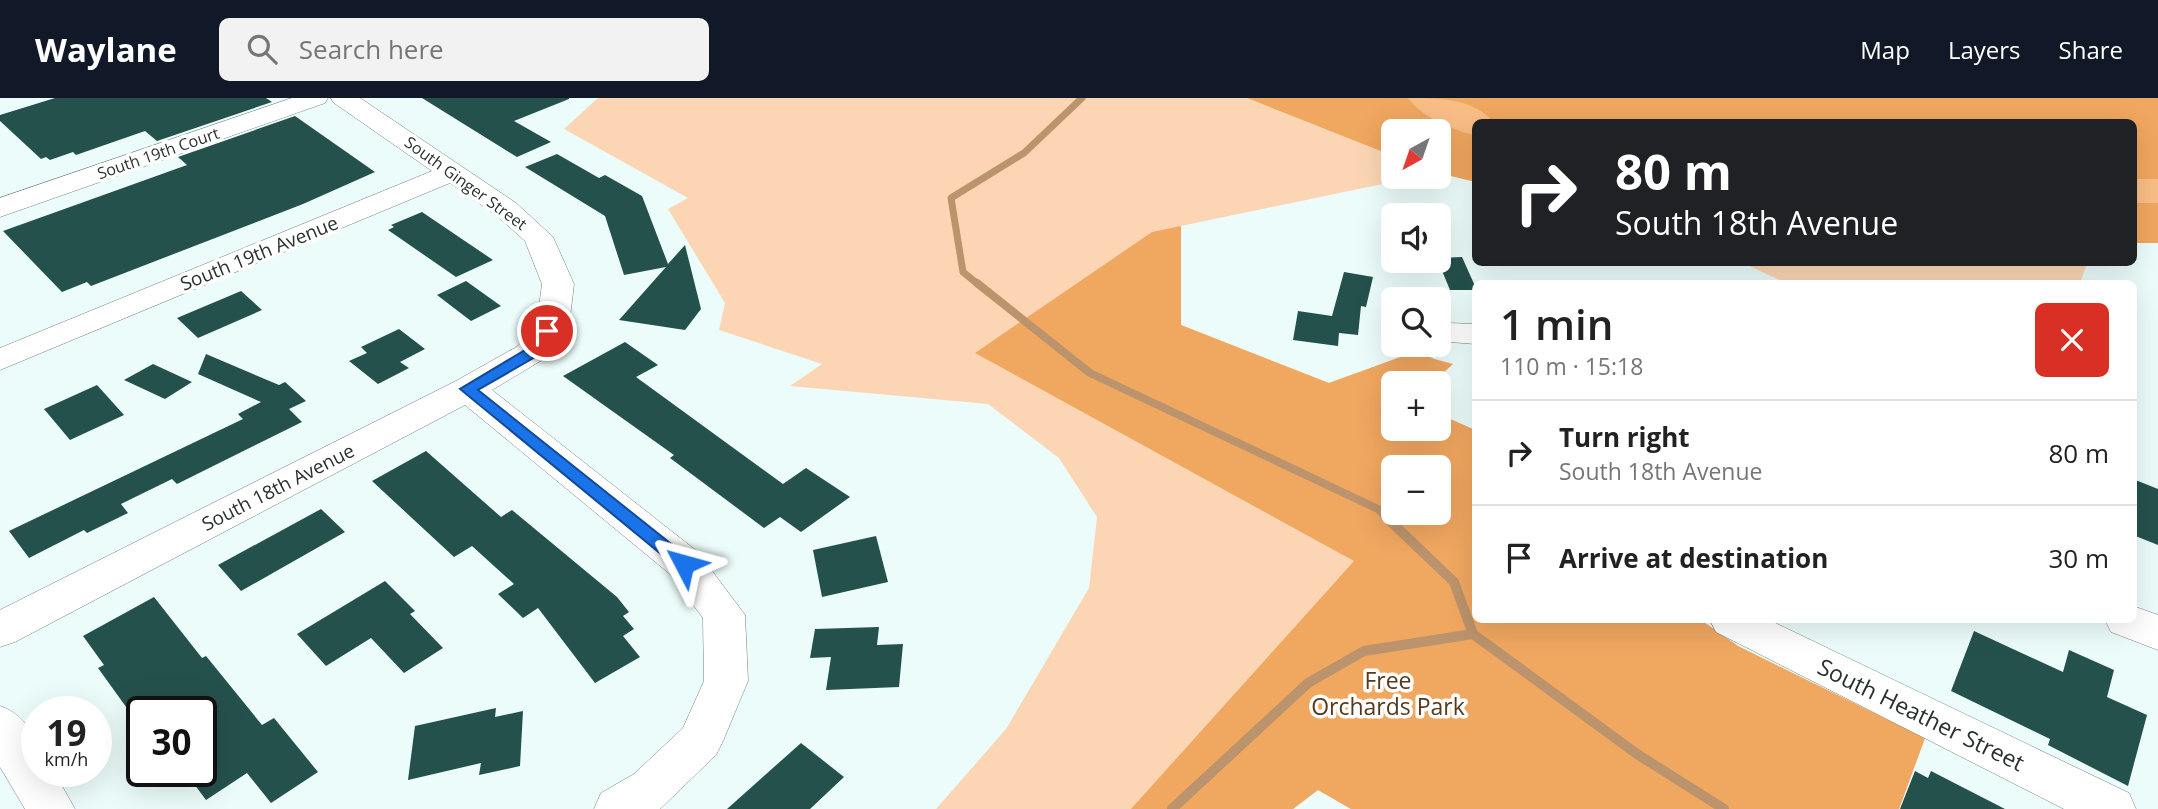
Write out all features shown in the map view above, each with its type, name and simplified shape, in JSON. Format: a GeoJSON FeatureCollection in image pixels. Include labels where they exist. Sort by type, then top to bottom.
{"type":"FeatureCollection","features":[{"type":"Feature","properties":{"kind":"street","name":"South 19th Court"},"geometry":{"type":"LineString","coordinates":[[0,208],[316,98]]}},
{"type":"Feature","properties":{"kind":"street","name":"South Ginger Street"},"geometry":{"type":"LineString","coordinates":[[343,98],[506,209],[538,237],[558,284],[553,325],[547,331]]}},
{"type":"Feature","properties":{"kind":"street","name":"South 19th Avenue"},"geometry":{"type":"LineString","coordinates":[[0,360],[70,343],[454,172]]}},
{"type":"Feature","properties":{"kind":"street","name":"South 18th Avenue"},"geometry":{"type":"LineString","coordinates":[[0,630],[468,389],[530,354],[547,331]]}},
{"type":"Feature","properties":{"kind":"street"},"geometry":{"type":"LineString","coordinates":[[468,389],[684,564],[724,615],[726,681],[700,741],[651,789],[618,809]]}},
{"type":"Feature","properties":{"kind":"street","name":"South Heather Street"},"geometry":{"type":"LineString","coordinates":[[1737,623],[2112,809]]}},
{"type":"Feature","properties":{"kind":"street"},"geometry":{"type":"LineString","coordinates":[[2133,623],[2158,633]]}},
{"type":"Feature","properties":{"kind":"street"},"geometry":{"type":"LineString","coordinates":[[0,726],[51,809]]}},
{"type":"Feature","properties":{"kind":"green space"},"geometry":{"type":"Polygon","coordinates":[[[598,98],[1247,98],[1381,151],[1381,184],[1181,226],[1181,325],[1329,383],[1400,357],[1430,357],[1453,364],[1445,371],[1381,371],[1381,441],[1451,441],[1451,419],[1472,429],[1472,623],[1705,623],[1738,646],[1925,738],[1899,809],[1351,809],[1318,790],[1293,809],[936,809],[1006,729],[1089,588],[1097,517],[1059,458],[988,404],[790,386],[822,364],[719,330],[725,303],[668,209],[688,198],[564,129],[598,98]]]}},
{"type":"Feature","properties":{"kind":"green space"},"geometry":{"type":"Polygon","coordinates":[[[1247,98],[2158,98],[2158,243],[2137,243],[2137,119],[1472,119],[1472,181],[1451,176],[1451,119],[1381,119],[1381,151],[1247,98]]]}},
{"type":"Feature","properties":{"kind":"green space","name":"Free Orchards Park"},"geometry":{"type":"Polygon","coordinates":[[[1181,226],[1181,325],[1329,383],[1400,357],[1430,357],[1453,364],[1445,371],[1381,371],[1381,441],[1451,441],[1451,419],[1472,429],[1472,623],[1705,623],[1738,646],[1925,738],[1899,809],[1351,809],[1318,790],[1293,809],[1131,809],[1354,561],[975,353],[1152,232],[1181,226]]]}},
{"type":"Feature","properties":{"kind":"green space"},"geometry":{"type":"Polygon","coordinates":[[[1749,266],[2086,266],[2081,280],[1780,280],[1749,266]]]}},
{"type":"Feature","properties":{"kind":"building"},"geometry":{"type":"Polygon","coordinates":[[[55,98],[266,98],[272,102],[157,141],[145,131],[76,155],[73,152],[50,160],[46,157],[41,159],[0,121],[0,115],[55,98]]]}},
{"type":"Feature","properties":{"kind":"building"},"geometry":{"type":"Polygon","coordinates":[[[422,98],[569,99],[514,121],[551,142],[517,157],[422,98]]]}},
{"type":"Feature","properties":{"kind":"building"},"geometry":{"type":"Polygon","coordinates":[[[295,116],[375,172],[303,204],[91,286],[87,282],[62,292],[3,231],[187,165],[178,157],[295,116]]]}},
{"type":"Feature","properties":{"kind":"building"},"geometry":{"type":"Polygon","coordinates":[[[557,154],[599,178],[605,175],[642,196],[668,264],[685,245],[701,309],[685,330],[619,320],[666,267],[624,275],[605,216],[525,167],[557,154]]]}},
{"type":"Feature","properties":{"kind":"building"},"geometry":{"type":"Polygon","coordinates":[[[422,212],[493,260],[456,277],[388,230],[394,227],[391,225],[422,212]]]}},
{"type":"Feature","properties":{"kind":"building"},"geometry":{"type":"Polygon","coordinates":[[[1451,257],[1462,257],[1472,280],[1472,290],[1451,290],[1443,273],[1451,273],[1451,257]]]}},
{"type":"Feature","properties":{"kind":"building"},"geometry":{"type":"Polygon","coordinates":[[[1344,272],[1373,277],[1366,307],[1361,306],[1358,335],[1339,333],[1338,346],[1293,340],[1298,311],[1332,316],[1344,272]]]}},
{"type":"Feature","properties":{"kind":"building"},"geometry":{"type":"Polygon","coordinates":[[[466,281],[501,306],[471,321],[437,295],[466,281]]]}},
{"type":"Feature","properties":{"kind":"building"},"geometry":{"type":"Polygon","coordinates":[[[241,291],[262,310],[198,338],[177,318],[241,291]]]}},
{"type":"Feature","properties":{"kind":"building"},"geometry":{"type":"Polygon","coordinates":[[[399,329],[425,349],[400,362],[409,368],[378,384],[349,361],[367,353],[361,347],[399,329]]]}},
{"type":"Feature","properties":{"kind":"building"},"geometry":{"type":"Polygon","coordinates":[[[625,342],[658,365],[636,377],[783,484],[806,468],[850,497],[801,532],[780,517],[764,528],[670,458],[674,455],[563,376],[625,342]]]}},
{"type":"Feature","properties":{"kind":"building"},"geometry":{"type":"Polygon","coordinates":[[[206,354],[279,385],[285,382],[306,401],[289,409],[302,422],[177,484],[172,479],[121,504],[128,513],[87,533],[84,530],[29,558],[9,531],[243,419],[238,414],[261,402],[198,374],[206,354]]]}},
{"type":"Feature","properties":{"kind":"building"},"geometry":{"type":"Polygon","coordinates":[[[153,364],[192,382],[165,399],[124,380],[153,364]]]}},
{"type":"Feature","properties":{"kind":"building"},"geometry":{"type":"Polygon","coordinates":[[[97,385],[124,415],[70,440],[44,409],[97,385]]]}},
{"type":"Feature","properties":{"kind":"building"},"geometry":{"type":"Polygon","coordinates":[[[426,451],[501,517],[512,510],[617,597],[629,612],[623,616],[634,629],[623,636],[640,657],[595,683],[538,608],[523,618],[498,594],[514,584],[472,546],[454,557],[372,481],[426,451]]]}},
{"type":"Feature","properties":{"kind":"building"},"geometry":{"type":"Polygon","coordinates":[[[2137,481],[2158,489],[2158,545],[2137,537],[2137,481]]]}},
{"type":"Feature","properties":{"kind":"building"},"geometry":{"type":"Polygon","coordinates":[[[321,509],[345,532],[241,591],[218,565],[321,509]]]}},
{"type":"Feature","properties":{"kind":"building"},"geometry":{"type":"Polygon","coordinates":[[[876,536],[888,582],[822,597],[813,550],[876,536]]]}},
{"type":"Feature","properties":{"kind":"building"},"geometry":{"type":"Polygon","coordinates":[[[385,581],[415,611],[410,614],[443,648],[404,673],[371,638],[326,666],[297,634],[385,581]]]}},
{"type":"Feature","properties":{"kind":"building"},"geometry":{"type":"Polygon","coordinates":[[[154,597],[202,658],[206,656],[262,725],[274,718],[318,772],[271,803],[247,773],[206,800],[196,787],[217,787],[217,696],[126,696],[126,707],[98,668],[104,665],[83,636],[154,597]]]}},
{"type":"Feature","properties":{"kind":"building"},"geometry":{"type":"Polygon","coordinates":[[[879,627],[877,645],[903,644],[899,687],[826,690],[831,657],[810,658],[815,629],[879,627]]]}},
{"type":"Feature","properties":{"kind":"building"},"geometry":{"type":"Polygon","coordinates":[[[1974,631],[2063,672],[2069,650],[2114,670],[2107,697],[2147,715],[2128,786],[2048,745],[2050,739],[1951,691],[1974,631]]]}},
{"type":"Feature","properties":{"kind":"building"},"geometry":{"type":"Polygon","coordinates":[[[496,708],[495,717],[523,711],[520,766],[479,775],[481,763],[408,780],[415,726],[496,708]]]}},
{"type":"Feature","properties":{"kind":"building"},"geometry":{"type":"Polygon","coordinates":[[[801,743],[844,777],[810,809],[727,809],[801,743]]]}},
{"type":"Feature","properties":{"kind":"building"},"geometry":{"type":"Polygon","coordinates":[[[1915,771],[1928,778],[1931,771],[2005,809],[1900,809],[1915,771]]]}},
{"type":"Feature","properties":{"kind":"waterway"},"geometry":{"type":"LineString","coordinates":[[979,285],[963,272],[951,198],[1024,153],[1082,98]]}},
{"type":"Feature","properties":{"kind":"waterway"},"geometry":{"type":"LineString","coordinates":[[1426,98],[1472,122]]}},
{"type":"Feature","properties":{"kind":"waterway"},"geometry":{"type":"LineString","coordinates":[[2137,191],[2158,191]]}},
{"type":"Feature","properties":{"kind":"waterway"},"geometry":{"type":"LineString","coordinates":[[977,283],[1090,373],[1381,512]]}},
{"type":"Feature","properties":{"kind":"waterway"},"geometry":{"type":"LineString","coordinates":[[1394,525],[1454,582],[1473,634]]}},
{"type":"Feature","properties":{"kind":"waterway"},"geometry":{"type":"LineString","coordinates":[[1172,809],[1308,683],[1364,651],[1473,634]]}},
{"type":"Feature","properties":{"kind":"waterway"},"geometry":{"type":"LineString","coordinates":[[1473,634],[1637,754],[1724,809]]}},
{"type":"Feature","properties":{"kind":"route"},"geometry":{"type":"LineString","coordinates":[[547,331],[530,354],[468,389],[684,564]]}}]}
